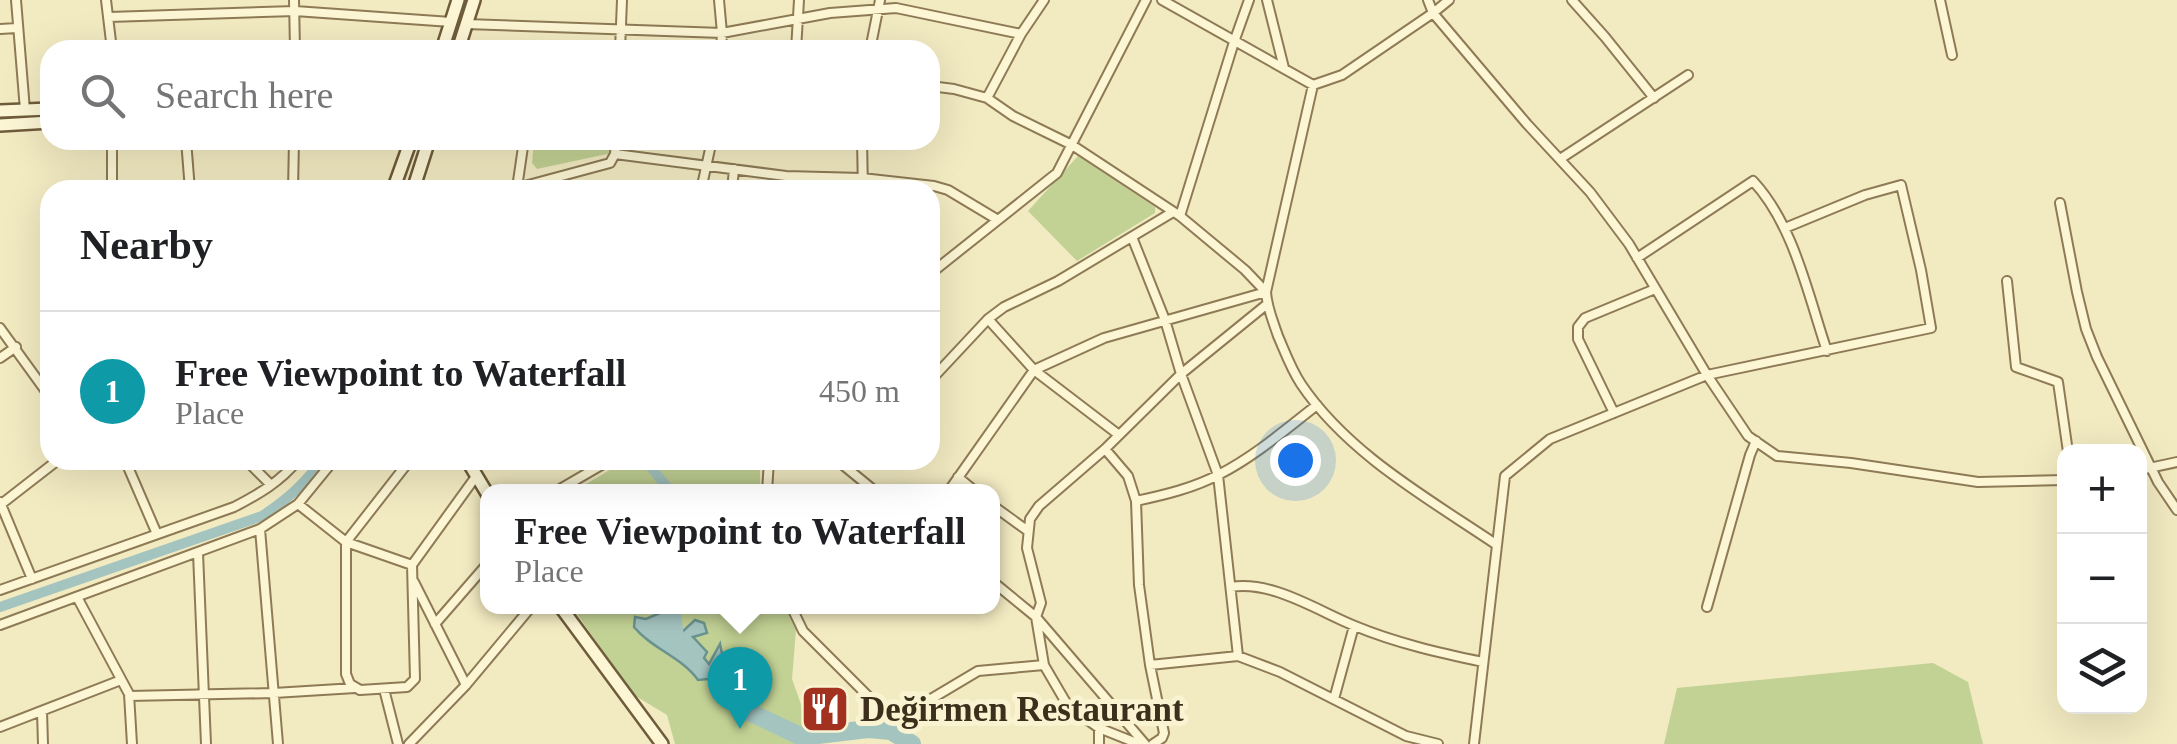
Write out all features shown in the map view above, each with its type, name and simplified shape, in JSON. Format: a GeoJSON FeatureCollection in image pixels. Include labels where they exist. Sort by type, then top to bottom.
{"type":"FeatureCollection","features":[{"type":"Feature","properties":{"kind":"street"},"geometry":{"type":"LineString","coordinates":[[16,0],[25,110]]}},
{"type":"Feature","properties":{"kind":"street"},"geometry":{"type":"LineString","coordinates":[[106,0],[111,40]]}},
{"type":"Feature","properties":{"kind":"street"},"geometry":{"type":"LineString","coordinates":[[294,0],[295,40]]}},
{"type":"Feature","properties":{"kind":"street"},"geometry":{"type":"LineString","coordinates":[[445,40],[458,0]]}},
{"type":"Feature","properties":{"kind":"street"},"geometry":{"type":"LineString","coordinates":[[461,40],[474,0]]}},
{"type":"Feature","properties":{"kind":"street"},"geometry":{"type":"LineString","coordinates":[[620,40],[622,0]]}},
{"type":"Feature","properties":{"kind":"street"},"geometry":{"type":"LineString","coordinates":[[719,0],[722,40]]}},
{"type":"Feature","properties":{"kind":"street"},"geometry":{"type":"LineString","coordinates":[[796,40],[800,0]]}},
{"type":"Feature","properties":{"kind":"street"},"geometry":{"type":"LineString","coordinates":[[987,98],[1044,0]]}},
{"type":"Feature","properties":{"kind":"street"},"geometry":{"type":"LineString","coordinates":[[940,266],[1057,172],[1146,0]]}},
{"type":"Feature","properties":{"kind":"street"},"geometry":{"type":"LineString","coordinates":[[1162,0],[1313,85],[1342,76],[1450,0]]}},
{"type":"Feature","properties":{"kind":"street"},"geometry":{"type":"LineString","coordinates":[[940,370],[1004,307],[1176,214],[1249,0]]}},
{"type":"Feature","properties":{"kind":"street"},"geometry":{"type":"LineString","coordinates":[[1266,0],[1284,70]]}},
{"type":"Feature","properties":{"kind":"street"},"geometry":{"type":"LineString","coordinates":[[1428,0],[1434,13],[1527,124],[1590,192],[1637,258],[1706,375],[1748,436],[1776,456],[1978,482],[2057,480]]}},
{"type":"Feature","properties":{"kind":"street"},"geometry":{"type":"LineString","coordinates":[[1572,0],[1654,98]]}},
{"type":"Feature","properties":{"kind":"street"},"geometry":{"type":"LineString","coordinates":[[1940,0],[1952,56]]}},
{"type":"Feature","properties":{"kind":"street"},"geometry":{"type":"LineString","coordinates":[[466,24],[722,33],[879,5],[1021,34]]}},
{"type":"Feature","properties":{"kind":"street"},"geometry":{"type":"LineString","coordinates":[[872,40],[879,5]]}},
{"type":"Feature","properties":{"kind":"street"},"geometry":{"type":"LineString","coordinates":[[109,17],[295,11],[451,22]]}},
{"type":"Feature","properties":{"kind":"street"},"geometry":{"type":"LineString","coordinates":[[0,29],[17,28]]}},
{"type":"Feature","properties":{"kind":"street"},"geometry":{"type":"LineString","coordinates":[[1560,159],[1688,75]]}},
{"type":"Feature","properties":{"kind":"street"},"geometry":{"type":"LineString","coordinates":[[1313,85],[1266,292],[1266,305],[1286,356],[1317,405],[1372,460],[1497,545]]}},
{"type":"Feature","properties":{"kind":"street"},"geometry":{"type":"LineString","coordinates":[[940,87],[987,98],[1013,116],[1072,145],[1176,214],[1266,292]]}},
{"type":"Feature","properties":{"kind":"street"},"geometry":{"type":"LineString","coordinates":[[0,112],[40,109]]}},
{"type":"Feature","properties":{"kind":"street"},"geometry":{"type":"LineString","coordinates":[[0,126],[40,123]]}},
{"type":"Feature","properties":{"kind":"street"},"geometry":{"type":"LineString","coordinates":[[112,150],[112,180]]}},
{"type":"Feature","properties":{"kind":"street"},"geometry":{"type":"LineString","coordinates":[[187,150],[189,180]]}},
{"type":"Feature","properties":{"kind":"street"},"geometry":{"type":"LineString","coordinates":[[291,180],[293,150]]}},
{"type":"Feature","properties":{"kind":"street"},"geometry":{"type":"LineString","coordinates":[[397,180],[407,150]]}},
{"type":"Feature","properties":{"kind":"street"},"geometry":{"type":"LineString","coordinates":[[416,180],[426,150]]}},
{"type":"Feature","properties":{"kind":"street"},"geometry":{"type":"LineString","coordinates":[[518,180],[523,150]]}},
{"type":"Feature","properties":{"kind":"street"},"geometry":{"type":"LineString","coordinates":[[549,180],[610,163],[615,150]]}},
{"type":"Feature","properties":{"kind":"street"},"geometry":{"type":"LineString","coordinates":[[704,180],[710,150]]}},
{"type":"Feature","properties":{"kind":"street"},"geometry":{"type":"LineString","coordinates":[[862,150],[862,178]]}},
{"type":"Feature","properties":{"kind":"street"},"geometry":{"type":"LineString","coordinates":[[615,154],[786,176],[880,180]]}},
{"type":"Feature","properties":{"kind":"street"},"geometry":{"type":"LineString","coordinates":[[733,180],[734,170]]}},
{"type":"Feature","properties":{"kind":"street"},"geometry":{"type":"LineString","coordinates":[[786,176],[786,180]]}},
{"type":"Feature","properties":{"kind":"street"},"geometry":{"type":"LineString","coordinates":[[1637,258],[1753,181],[1768,196],[1785,228],[1827,351]]}},
{"type":"Feature","properties":{"kind":"street"},"geometry":{"type":"LineString","coordinates":[[1474,744],[1505,476],[1550,439],[1706,375],[1931,328],[1901,185],[1785,228]]}},
{"type":"Feature","properties":{"kind":"street"},"geometry":{"type":"LineString","coordinates":[[940,188],[998,220]]}},
{"type":"Feature","properties":{"kind":"street"},"geometry":{"type":"LineString","coordinates":[[2060,203],[2086,329],[2096,358],[2177,510]]}},
{"type":"Feature","properties":{"kind":"street"},"geometry":{"type":"LineString","coordinates":[[1132,236],[1218,475],[1238,656]]}},
{"type":"Feature","properties":{"kind":"street"},"geometry":{"type":"LineString","coordinates":[[2007,281],[2016,367],[2058,382],[2067,444]]}},
{"type":"Feature","properties":{"kind":"street"},"geometry":{"type":"LineString","coordinates":[[1614,413],[1578,339],[1578,328],[1586,318],[1655,289]]}},
{"type":"Feature","properties":{"kind":"street"},"geometry":{"type":"LineString","coordinates":[[953,484],[1034,370],[1104,338],[1266,292]]}},
{"type":"Feature","properties":{"kind":"street"},"geometry":{"type":"LineString","coordinates":[[1142,744],[1099,728],[1068,706],[1044,665],[1036,617],[1041,602],[1027,548],[1030,519],[1039,506],[1105,449],[1181,374],[1266,305]]}},
{"type":"Feature","properties":{"kind":"street"},"geometry":{"type":"LineString","coordinates":[[988,319],[1034,370],[1119,434]]}},
{"type":"Feature","properties":{"kind":"street"},"geometry":{"type":"LineString","coordinates":[[0,328],[40,383]]}},
{"type":"Feature","properties":{"kind":"street"},"geometry":{"type":"LineString","coordinates":[[0,358],[16,348]]}},
{"type":"Feature","properties":{"kind":"street"},"geometry":{"type":"LineString","coordinates":[[1136,500],[1169,494],[1218,475],[1317,405]]}},
{"type":"Feature","properties":{"kind":"street"},"geometry":{"type":"LineString","coordinates":[[1707,607],[1756,441]]}},
{"type":"Feature","properties":{"kind":"street"},"geometry":{"type":"LineString","coordinates":[[1105,449],[1128,476],[1136,500],[1139,585],[1164,733],[1153,744]]}},
{"type":"Feature","properties":{"kind":"street"},"geometry":{"type":"LineString","coordinates":[[2147,469],[2177,462]]}},
{"type":"Feature","properties":{"kind":"street"},"geometry":{"type":"LineString","coordinates":[[32,580],[1,503],[45,470]]}},
{"type":"Feature","properties":{"kind":"street"},"geometry":{"type":"LineString","coordinates":[[129,470],[157,534]]}},
{"type":"Feature","properties":{"kind":"street"},"geometry":{"type":"LineString","coordinates":[[256,470],[272,486]]}},
{"type":"Feature","properties":{"kind":"street"},"geometry":{"type":"LineString","coordinates":[[0,590],[234,507],[272,486],[290,470]]}},
{"type":"Feature","properties":{"kind":"street"},"geometry":{"type":"LineString","coordinates":[[0,625],[260,529],[298,504],[326,470]]}},
{"type":"Feature","properties":{"kind":"street"},"geometry":{"type":"LineString","coordinates":[[402,470],[346,542],[346,674],[350,684],[360,690],[407,688],[415,678],[412,565],[477,475]]}},
{"type":"Feature","properties":{"kind":"street"},"geometry":{"type":"LineString","coordinates":[[474,470],[482,484]]}},
{"type":"Feature","properties":{"kind":"street"},"geometry":{"type":"LineString","coordinates":[[569,484],[593,470]]}},
{"type":"Feature","properties":{"kind":"street"},"geometry":{"type":"LineString","coordinates":[[851,471],[866,484]]}},
{"type":"Feature","properties":{"kind":"street"},"geometry":{"type":"LineString","coordinates":[[958,476],[967,484]]}},
{"type":"Feature","properties":{"kind":"street"},"geometry":{"type":"LineString","coordinates":[[298,504],[346,542],[412,565]]}},
{"type":"Feature","properties":{"kind":"street"},"geometry":{"type":"LineString","coordinates":[[1000,511],[1028,531]]}},
{"type":"Feature","properties":{"kind":"street"},"geometry":{"type":"LineString","coordinates":[[260,529],[278,744]]}},
{"type":"Feature","properties":{"kind":"street"},"geometry":{"type":"LineString","coordinates":[[198,553],[206,744]]}},
{"type":"Feature","properties":{"kind":"street"},"geometry":{"type":"LineString","coordinates":[[435,624],[480,572]]}},
{"type":"Feature","properties":{"kind":"street"},"geometry":{"type":"LineString","coordinates":[[413,580],[466,685]]}},
{"type":"Feature","properties":{"kind":"street"},"geometry":{"type":"LineString","coordinates":[[1231,587],[1262,588],[1329,612],[1354,626],[1438,653],[1483,662]]}},
{"type":"Feature","properties":{"kind":"street"},"geometry":{"type":"LineString","coordinates":[[1000,588],[1036,617],[1142,744]]}},
{"type":"Feature","properties":{"kind":"street"},"geometry":{"type":"LineString","coordinates":[[77,598],[129,696],[132,744]]}},
{"type":"Feature","properties":{"kind":"street"},"geometry":{"type":"LineString","coordinates":[[409,744],[466,685],[525,614]]}},
{"type":"Feature","properties":{"kind":"street"},"geometry":{"type":"LineString","coordinates":[[566,614],[662,744]]}},
{"type":"Feature","properties":{"kind":"street"},"geometry":{"type":"LineString","coordinates":[[795,614],[803,631],[872,700]]}},
{"type":"Feature","properties":{"kind":"street"},"geometry":{"type":"LineString","coordinates":[[1334,699],[1354,626]]}},
{"type":"Feature","properties":{"kind":"street"},"geometry":{"type":"LineString","coordinates":[[1150,665],[1238,656],[1280,672],[1406,736],[1438,744]]}},
{"type":"Feature","properties":{"kind":"street"},"geometry":{"type":"LineString","coordinates":[[906,710],[978,672],[1044,665]]}},
{"type":"Feature","properties":{"kind":"street"},"geometry":{"type":"LineString","coordinates":[[0,728],[121,680]]}},
{"type":"Feature","properties":{"kind":"street"},"geometry":{"type":"LineString","coordinates":[[129,696],[355,688]]}},
{"type":"Feature","properties":{"kind":"street"},"geometry":{"type":"LineString","coordinates":[[384,689],[398,744]]}},
{"type":"Feature","properties":{"kind":"street"},"geometry":{"type":"LineString","coordinates":[[42,711],[43,744]]}},
{"type":"Feature","properties":{"kind":"street"},"geometry":{"type":"LineString","coordinates":[[1099,728],[1099,744]]}},
{"type":"Feature","properties":{"kind":"green space"},"geometry":{"type":"Polygon","coordinates":[[[533,150],[612,150],[537,169],[532,163],[533,150]]]}},
{"type":"Feature","properties":{"kind":"green space"},"geometry":{"type":"Polygon","coordinates":[[[1078,156],[1155,207],[1155,213],[1077,261],[1028,211],[1078,156]]]}},
{"type":"Feature","properties":{"kind":"green space"},"geometry":{"type":"Polygon","coordinates":[[[610,470],[760,470],[760,484],[587,484],[610,470]]]}},
{"type":"Feature","properties":{"kind":"green space"},"geometry":{"type":"Polygon","coordinates":[[[577,614],[788,614],[796,630],[792,679],[815,744],[675,744],[667,715],[634,695],[577,614]]]}},
{"type":"Feature","properties":{"kind":"green space"},"geometry":{"type":"Polygon","coordinates":[[[1933,663],[1968,682],[1983,744],[1664,744],[1677,688],[1933,663]]]}},
{"type":"Feature","properties":{"kind":"water"},"geometry":{"type":"Polygon","coordinates":[[[675,614],[674,626],[680,634],[695,620],[704,623],[707,633],[693,637],[707,652],[704,658],[709,664],[720,644],[726,664],[743,675],[740,686],[726,687],[718,678],[698,680],[634,627],[635,617],[675,614]]]}},
{"type":"Feature","properties":{"kind":"waterway"},"geometry":{"type":"LineString","coordinates":[[0,607],[262,516],[295,491],[314,470]]}},
{"type":"Feature","properties":{"kind":"waterway"},"geometry":{"type":"LineString","coordinates":[[653,470],[664,484]]}},
{"type":"Feature","properties":{"kind":"waterway"},"geometry":{"type":"LineString","coordinates":[[676,614],[680,645]]}},
{"type":"Feature","properties":{"kind":"waterway"},"geometry":{"type":"LineString","coordinates":[[717,671],[723,672],[726,687],[739,707],[802,737],[868,729],[891,731],[912,744]]}},
{"type":"Feature","properties":{"kind":"place","name":"Değirmen Restaurant"},"geometry":{"type":"Point","coordinates":[825,709]}},
{"type":"Feature","properties":{"kind":"place","name":"Free Viewpoint to Waterfall"},"geometry":{"type":"Point","coordinates":[740,729]}}]}
